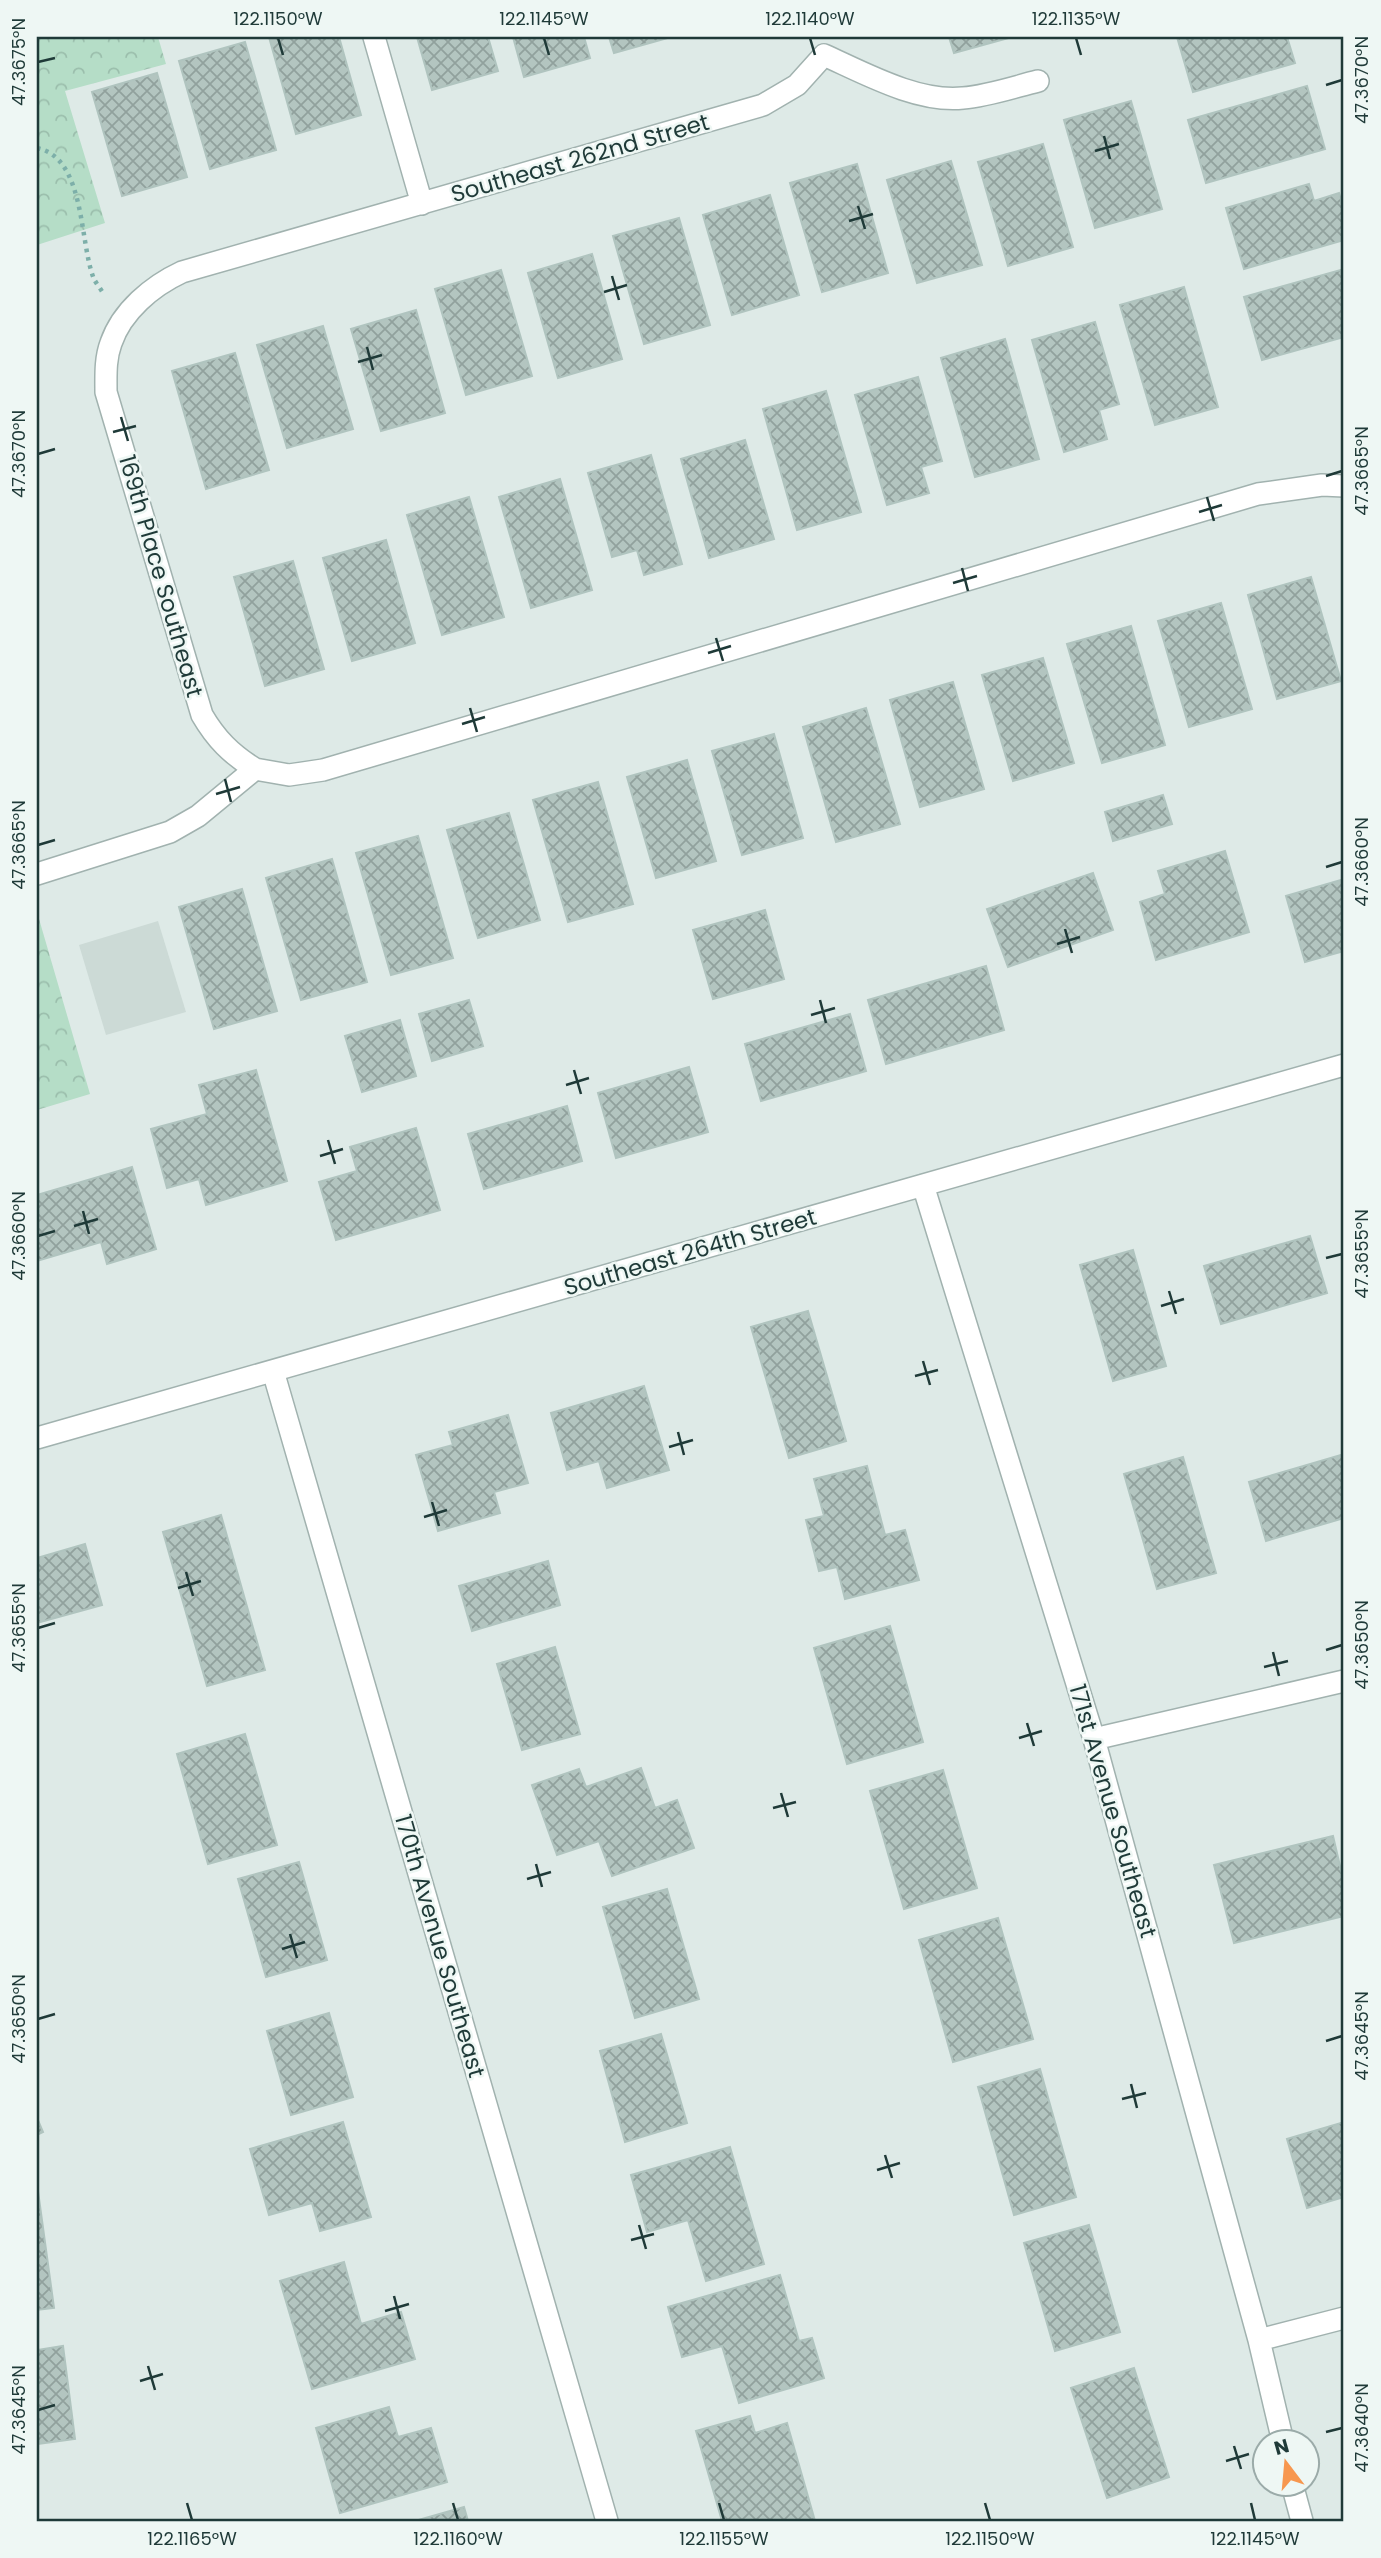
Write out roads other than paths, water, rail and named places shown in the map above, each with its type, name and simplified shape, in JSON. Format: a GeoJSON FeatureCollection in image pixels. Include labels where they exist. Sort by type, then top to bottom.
{"type":"FeatureCollection","features":[{"type":"Feature","properties":{"kind":"street"},"geometry":{"type":"LineString","coordinates":[[374,37],[422,204]]}},
{"type":"Feature","properties":{"kind":"street","name":"Southeast 262nd Street"},"geometry":{"type":"LineString","coordinates":[[122,323],[154,288],[182,272],[763,105],[797,85],[827,46],[895,87],[930,96],[962,99],[1038,81]]}},
{"type":"Feature","properties":{"kind":"street","name":"169th Place Southeast"},"geometry":{"type":"LineString","coordinates":[[122,323],[111,343],[106,392],[202,715],[215,737],[234,756],[255,769]]}},
{"type":"Feature","properties":{"kind":"street"},"geometry":{"type":"LineString","coordinates":[[37,874],[170,832],[198,816],[255,769],[289,775],[323,770],[1258,494],[1322,485],[1344,486]]}},
{"type":"Feature","properties":{"kind":"street","name":"Southeast 264th Street"},"geometry":{"type":"LineString","coordinates":[[37,1438],[1344,1065]]}},
{"type":"Feature","properties":{"kind":"street","name":"171st Avenue Southeast"},"geometry":{"type":"LineString","coordinates":[[923,1185],[1094,1739],[1259,2340],[1280,2428]]}},
{"type":"Feature","properties":{"kind":"street","name":"170th Avenue Southeast"},"geometry":{"type":"LineString","coordinates":[[273,1371],[607,2521]]}},
{"type":"Feature","properties":{"kind":"street"},"geometry":{"type":"LineString","coordinates":[[1094,1739],[1344,1681]]}},
{"type":"Feature","properties":{"kind":"street"},"geometry":{"type":"LineString","coordinates":[[1259,2340],[1344,2318]]}},
{"type":"Feature","properties":{"kind":"street"},"geometry":{"type":"LineString","coordinates":[[1296,2498],[1302,2521]]}}]}
